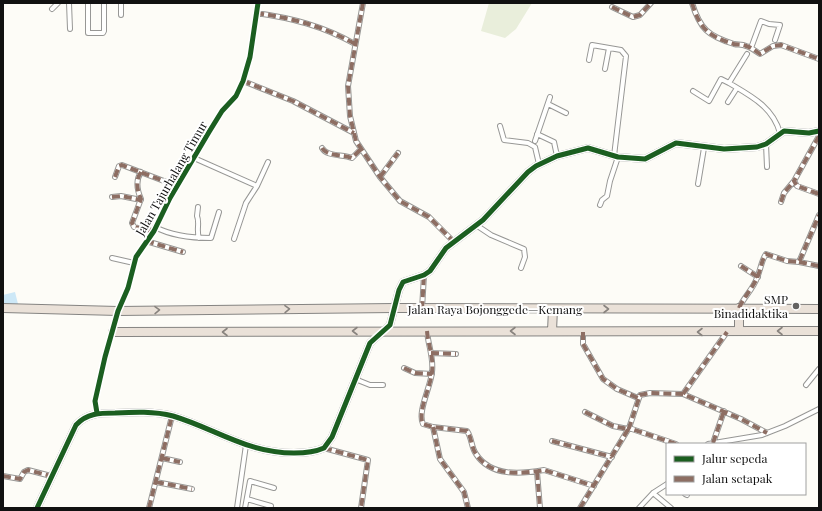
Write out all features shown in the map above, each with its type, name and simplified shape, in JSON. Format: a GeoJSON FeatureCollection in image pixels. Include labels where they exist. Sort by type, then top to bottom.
{"type":"FeatureCollection","features":[{"type":"Feature","properties":{"kind":"highway","name":"Jalan Raya Bojonggede—Kemang"},"geometry":{"type":"LineString","coordinates":[[3,308],[118,310],[395,308],[819,309]]}},
{"type":"Feature","properties":{"kind":"highway"},"geometry":{"type":"LineString","coordinates":[[739,308],[739,331]]}},
{"type":"Feature","properties":{"kind":"highway"},"geometry":{"type":"LineString","coordinates":[[552,332],[554,309]]}},
{"type":"Feature","properties":{"kind":"highway","name":"Jalan Raya Bojonggede—Kemang"},"geometry":{"type":"LineString","coordinates":[[113,332],[819,331]]}},
{"type":"Feature","properties":{"kind":"street"},"geometry":{"type":"LineString","coordinates":[[52,9],[58,3]]}},
{"type":"Feature","properties":{"kind":"street"},"geometry":{"type":"LineString","coordinates":[[69,3],[70,29]]}},
{"type":"Feature","properties":{"kind":"street"},"geometry":{"type":"LineString","coordinates":[[88,3],[88,33],[103,33],[104,3]]}},
{"type":"Feature","properties":{"kind":"street"},"geometry":{"type":"LineString","coordinates":[[121,15],[122,3]]}},
{"type":"Feature","properties":{"kind":"street","name":"Jalan Tajurhalang Timur"},"geometry":{"type":"LineString","coordinates":[[97,413],[95,401],[118,310],[128,288],[134,263],[146,241],[155,229],[176,186],[222,111],[236,96],[243,81],[250,57],[258,3]]}},
{"type":"Feature","properties":{"kind":"street"},"geometry":{"type":"LineString","coordinates":[[363,3],[355,44],[348,94],[350,116],[360,150],[400,201],[429,217],[454,241]]}},
{"type":"Feature","properties":{"kind":"street"},"geometry":{"type":"LineString","coordinates":[[612,7],[633,17],[640,15],[651,3]]}},
{"type":"Feature","properties":{"kind":"street"},"geometry":{"type":"LineString","coordinates":[[692,3],[697,19],[709,34],[734,44],[751,48],[760,54],[773,46],[784,45],[819,59]]}},
{"type":"Feature","properties":{"kind":"street"},"geometry":{"type":"LineString","coordinates":[[256,13],[314,24],[355,44]]}},
{"type":"Feature","properties":{"kind":"street"},"geometry":{"type":"LineString","coordinates":[[751,48],[761,21],[780,25],[775,40]]}},
{"type":"Feature","properties":{"kind":"street"},"geometry":{"type":"LineString","coordinates":[[589,60],[592,45],[620,50],[626,56],[616,157],[607,196],[602,200],[600,205]]}},
{"type":"Feature","properties":{"kind":"street"},"geometry":{"type":"LineString","coordinates":[[604,69],[609,48]]}},
{"type":"Feature","properties":{"kind":"street"},"geometry":{"type":"LineString","coordinates":[[729,83],[748,54]]}},
{"type":"Feature","properties":{"kind":"street"},"geometry":{"type":"LineString","coordinates":[[693,91],[709,101],[721,78],[755,98],[776,119],[780,133]]}},
{"type":"Feature","properties":{"kind":"street"},"geometry":{"type":"LineString","coordinates":[[243,81],[293,101],[354,133]]}},
{"type":"Feature","properties":{"kind":"street"},"geometry":{"type":"LineString","coordinates":[[728,102],[737,88]]}},
{"type":"Feature","properties":{"kind":"street"},"geometry":{"type":"LineString","coordinates":[[534,141],[550,97]]}},
{"type":"Feature","properties":{"kind":"street"},"geometry":{"type":"LineString","coordinates":[[548,104],[566,113]]}},
{"type":"Feature","properties":{"kind":"street"},"geometry":{"type":"LineString","coordinates":[[500,126],[504,140],[528,143],[535,146],[540,164]]}},
{"type":"Feature","properties":{"kind":"street"},"geometry":{"type":"LineString","coordinates":[[324,448],[332,437],[370,343],[390,325],[399,290],[404,282],[424,275],[434,266],[446,248],[476,226],[528,172],[540,164],[557,156],[588,148],[616,157],[637,159],[649,158],[676,143],[704,148],[734,149],[756,147],[766,144],[780,133],[789,131],[808,133],[819,131]]}},
{"type":"Feature","properties":{"kind":"street"},"geometry":{"type":"LineString","coordinates":[[537,134],[554,142],[557,156]]}},
{"type":"Feature","properties":{"kind":"street"},"geometry":{"type":"LineString","coordinates":[[781,202],[784,193],[794,181],[819,136]]}},
{"type":"Feature","properties":{"kind":"street"},"geometry":{"type":"LineString","coordinates":[[766,144],[767,167]]}},
{"type":"Feature","properties":{"kind":"street"},"geometry":{"type":"LineString","coordinates":[[322,148],[326,152],[352,158],[360,150]]}},
{"type":"Feature","properties":{"kind":"street"},"geometry":{"type":"LineString","coordinates":[[698,184],[704,148]]}},
{"type":"Feature","properties":{"kind":"street"},"geometry":{"type":"LineString","coordinates":[[380,177],[398,153]]}},
{"type":"Feature","properties":{"kind":"street"},"geometry":{"type":"LineString","coordinates":[[194,158],[257,186]]}},
{"type":"Feature","properties":{"kind":"street"},"geometry":{"type":"LineString","coordinates":[[234,239],[246,203],[257,186],[268,162]]}},
{"type":"Feature","properties":{"kind":"street"},"geometry":{"type":"LineString","coordinates":[[115,177],[121,165],[176,186]]}},
{"type":"Feature","properties":{"kind":"street"},"geometry":{"type":"LineString","coordinates":[[141,172],[137,182],[138,193],[141,200],[132,225],[192,238],[212,238],[219,212]]}},
{"type":"Feature","properties":{"kind":"street"},"geometry":{"type":"LineString","coordinates":[[794,181],[797,186],[819,194]]}},
{"type":"Feature","properties":{"kind":"street"},"geometry":{"type":"LineString","coordinates":[[112,197],[121,196],[141,200]]}},
{"type":"Feature","properties":{"kind":"street"},"geometry":{"type":"LineString","coordinates":[[198,207],[197,216],[199,221],[197,232],[199,238]]}},
{"type":"Feature","properties":{"kind":"street"},"geometry":{"type":"LineString","coordinates":[[799,262],[819,215]]}},
{"type":"Feature","properties":{"kind":"street"},"geometry":{"type":"LineString","coordinates":[[476,226],[491,235],[524,249],[525,257],[520,268]]}},
{"type":"Feature","properties":{"kind":"street"},"geometry":{"type":"LineString","coordinates":[[146,241],[183,252]]}},
{"type":"Feature","properties":{"kind":"street"},"geometry":{"type":"LineString","coordinates":[[739,308],[743,299],[758,277],[760,266],[766,254],[787,261],[819,266]]}},
{"type":"Feature","properties":{"kind":"street"},"geometry":{"type":"LineString","coordinates":[[112,258],[134,263]]}},
{"type":"Feature","properties":{"kind":"street"},"geometry":{"type":"LineString","coordinates":[[741,266],[758,277]]}},
{"type":"Feature","properties":{"kind":"street"},"geometry":{"type":"LineString","coordinates":[[422,309],[424,275]]}},
{"type":"Feature","properties":{"kind":"street"},"geometry":{"type":"LineString","coordinates":[[427,331],[431,353],[432,374],[421,420],[423,424],[433,428],[462,430],[469,433],[477,457],[495,471],[536,472],[544,470],[594,486]]}},
{"type":"Feature","properties":{"kind":"street"},"geometry":{"type":"LineString","coordinates":[[583,332],[583,340],[586,350],[589,357],[596,363],[603,379],[617,389],[638,398]]}},
{"type":"Feature","properties":{"kind":"street"},"geometry":{"type":"LineString","coordinates":[[683,394],[727,332]]}},
{"type":"Feature","properties":{"kind":"street"},"geometry":{"type":"LineString","coordinates":[[431,353],[456,354]]}},
{"type":"Feature","properties":{"kind":"street"},"geometry":{"type":"LineString","coordinates":[[404,368],[415,373],[432,374]]}},
{"type":"Feature","properties":{"kind":"street"},"geometry":{"type":"LineString","coordinates":[[806,385],[819,369]]}},
{"type":"Feature","properties":{"kind":"street"},"geometry":{"type":"LineString","coordinates":[[355,379],[370,385],[383,385]]}},
{"type":"Feature","properties":{"kind":"street"},"geometry":{"type":"LineString","coordinates":[[580,508],[612,457],[628,428],[640,395],[650,393],[683,394],[724,411],[768,433]]}},
{"type":"Feature","properties":{"kind":"street"},"geometry":{"type":"LineString","coordinates":[[710,443],[768,433],[819,409]]}},
{"type":"Feature","properties":{"kind":"street"},"geometry":{"type":"LineString","coordinates":[[710,443],[724,411]]}},
{"type":"Feature","properties":{"kind":"street"},"geometry":{"type":"LineString","coordinates":[[37,508],[76,425],[83,418],[97,413],[142,412],[172,416],[246,445],[283,452],[310,452],[324,448],[368,460],[361,508]]}},
{"type":"Feature","properties":{"kind":"street"},"geometry":{"type":"LineString","coordinates":[[585,412],[613,426],[628,428],[673,443]]}},
{"type":"Feature","properties":{"kind":"street"},"geometry":{"type":"LineString","coordinates":[[149,508],[172,416]]}},
{"type":"Feature","properties":{"kind":"street"},"geometry":{"type":"LineString","coordinates":[[433,428],[440,459],[464,492],[468,508]]}},
{"type":"Feature","properties":{"kind":"street"},"geometry":{"type":"LineString","coordinates":[[552,441],[612,457]]}},
{"type":"Feature","properties":{"kind":"street"},"geometry":{"type":"LineString","coordinates":[[237,508],[246,445]]}},
{"type":"Feature","properties":{"kind":"street"},"geometry":{"type":"LineString","coordinates":[[162,458],[180,462]]}},
{"type":"Feature","properties":{"kind":"street"},"geometry":{"type":"LineString","coordinates":[[3,476],[20,479],[24,472],[28,470],[51,476]]}},
{"type":"Feature","properties":{"kind":"street"},"geometry":{"type":"LineString","coordinates":[[536,472],[540,508]]}},
{"type":"Feature","properties":{"kind":"street"},"geometry":{"type":"LineString","coordinates":[[245,508],[250,481],[274,488]]}},
{"type":"Feature","properties":{"kind":"street"},"geometry":{"type":"LineString","coordinates":[[156,482],[192,489]]}},
{"type":"Feature","properties":{"kind":"street"},"geometry":{"type":"LineString","coordinates":[[639,508],[653,493],[666,485]]}},
{"type":"Feature","properties":{"kind":"street"},"geometry":{"type":"LineString","coordinates":[[653,493],[671,508]]}},
{"type":"Feature","properties":{"kind":"street"},"geometry":{"type":"LineString","coordinates":[[247,499],[271,506]]}},
{"type":"Feature","properties":{"kind":"green space"},"geometry":{"type":"Polygon","coordinates":[[[489,3],[532,3],[516,29],[505,38],[481,31],[489,3]]]}},
{"type":"Feature","properties":{"kind":"water"},"geometry":{"type":"Polygon","coordinates":[[[15,292],[18,304],[17,310],[3,309],[3,295],[15,292]]]}},
{"type":"Feature","properties":{"kind":"marked path"},"geometry":{"type":"LineString","coordinates":[[363,3],[348,86],[350,116],[356,141],[380,177],[400,201],[429,217],[453,241]]}},
{"type":"Feature","properties":{"kind":"marked path"},"geometry":{"type":"LineString","coordinates":[[612,7],[633,17],[640,15],[651,3]]}},
{"type":"Feature","properties":{"kind":"marked path"},"geometry":{"type":"LineString","coordinates":[[692,3],[702,25],[706,30],[718,38],[751,48],[760,54],[773,46],[781,45],[819,59]]}},
{"type":"Feature","properties":{"kind":"marked path"},"geometry":{"type":"LineString","coordinates":[[256,13],[282,17],[307,24],[331,32],[355,44]]}},
{"type":"Feature","properties":{"kind":"marked path"},"geometry":{"type":"LineString","coordinates":[[243,81],[293,101],[354,133]]}},
{"type":"Feature","properties":{"kind":"marked path"},"geometry":{"type":"LineString","coordinates":[[819,136],[794,181],[797,186],[819,194]]}},
{"type":"Feature","properties":{"kind":"marked path"},"geometry":{"type":"LineString","coordinates":[[322,148],[328,153],[352,158],[360,150]]}},
{"type":"Feature","properties":{"kind":"marked path"},"geometry":{"type":"LineString","coordinates":[[380,177],[398,153]]}},
{"type":"Feature","properties":{"kind":"marked path"},"geometry":{"type":"LineString","coordinates":[[115,177],[119,166],[122,165],[177,186]]}},
{"type":"Feature","properties":{"kind":"marked path"},"geometry":{"type":"LineString","coordinates":[[141,172],[137,186],[141,199],[132,223],[134,227],[154,231]]}},
{"type":"Feature","properties":{"kind":"marked path"},"geometry":{"type":"LineString","coordinates":[[781,202],[784,193],[794,181]]}},
{"type":"Feature","properties":{"kind":"marked path"},"geometry":{"type":"LineString","coordinates":[[112,197],[121,196],[141,200]]}},
{"type":"Feature","properties":{"kind":"marked path"},"geometry":{"type":"LineString","coordinates":[[739,308],[753,286],[766,254],[787,261],[799,262],[819,215]]}},
{"type":"Feature","properties":{"kind":"marked path"},"geometry":{"type":"LineString","coordinates":[[146,241],[183,252]]}},
{"type":"Feature","properties":{"kind":"marked path"},"geometry":{"type":"LineString","coordinates":[[799,262],[819,266]]}},
{"type":"Feature","properties":{"kind":"marked path"},"geometry":{"type":"LineString","coordinates":[[741,266],[758,277]]}},
{"type":"Feature","properties":{"kind":"marked path"},"geometry":{"type":"LineString","coordinates":[[422,309],[424,275]]}},
{"type":"Feature","properties":{"kind":"marked path"},"geometry":{"type":"LineString","coordinates":[[427,331],[432,356],[432,367],[431,378],[423,406],[423,424],[433,427],[467,431],[476,454],[490,467],[498,470],[516,473],[544,470],[594,486]]}},
{"type":"Feature","properties":{"kind":"marked path"},"geometry":{"type":"LineString","coordinates":[[583,332],[583,344],[603,379],[617,389],[638,398]]}},
{"type":"Feature","properties":{"kind":"marked path"},"geometry":{"type":"LineString","coordinates":[[683,394],[727,332]]}},
{"type":"Feature","properties":{"kind":"marked path"},"geometry":{"type":"LineString","coordinates":[[431,353],[456,354]]}},
{"type":"Feature","properties":{"kind":"marked path"},"geometry":{"type":"LineString","coordinates":[[404,368],[415,373],[432,374]]}},
{"type":"Feature","properties":{"kind":"marked path"},"geometry":{"type":"LineString","coordinates":[[673,443],[629,428],[640,395],[650,393],[683,394],[741,419],[767,433]]}},
{"type":"Feature","properties":{"kind":"marked path"},"geometry":{"type":"LineString","coordinates":[[713,443],[724,411]]}},
{"type":"Feature","properties":{"kind":"marked path"},"geometry":{"type":"LineString","coordinates":[[585,412],[613,426],[628,429]]}},
{"type":"Feature","properties":{"kind":"marked path"},"geometry":{"type":"LineString","coordinates":[[149,508],[172,416]]}},
{"type":"Feature","properties":{"kind":"marked path"},"geometry":{"type":"LineString","coordinates":[[433,427],[440,459],[464,492],[468,508]]}},
{"type":"Feature","properties":{"kind":"marked path"},"geometry":{"type":"LineString","coordinates":[[580,508],[629,428]]}},
{"type":"Feature","properties":{"kind":"marked path"},"geometry":{"type":"LineString","coordinates":[[552,441],[612,457]]}},
{"type":"Feature","properties":{"kind":"marked path"},"geometry":{"type":"LineString","coordinates":[[324,448],[368,460],[361,508]]}},
{"type":"Feature","properties":{"kind":"marked path"},"geometry":{"type":"LineString","coordinates":[[162,458],[180,462]]}},
{"type":"Feature","properties":{"kind":"marked path"},"geometry":{"type":"LineString","coordinates":[[3,476],[20,479],[24,472],[28,470],[51,476]]}},
{"type":"Feature","properties":{"kind":"marked path"},"geometry":{"type":"LineString","coordinates":[[537,472],[540,508]]}},
{"type":"Feature","properties":{"kind":"marked path"},"geometry":{"type":"LineString","coordinates":[[156,482],[192,489]]}},
{"type":"Feature","properties":{"kind":"cycle path"},"geometry":{"type":"LineString","coordinates":[[97,413],[95,401],[105,357],[118,311],[128,288],[136,257],[154,231],[170,198],[222,111],[236,96],[243,81],[250,57],[258,3]]}},
{"type":"Feature","properties":{"kind":"cycle path"},"geometry":{"type":"LineString","coordinates":[[37,508],[76,425],[80,421],[94,414],[137,412],[166,414],[189,421],[246,445],[277,452],[306,452],[324,448],[332,437],[370,343],[390,325],[399,290],[403,282],[424,275],[430,271],[446,248],[483,220],[528,172],[536,166],[557,156],[588,148],[618,157],[645,159],[676,143],[724,149],[757,147],[766,144],[784,131],[809,133],[819,131]]}},
{"type":"Feature","properties":{"kind":"place","name":"SMP Binadidaktika"},"geometry":{"type":"Point","coordinates":[796,306]}}]}
